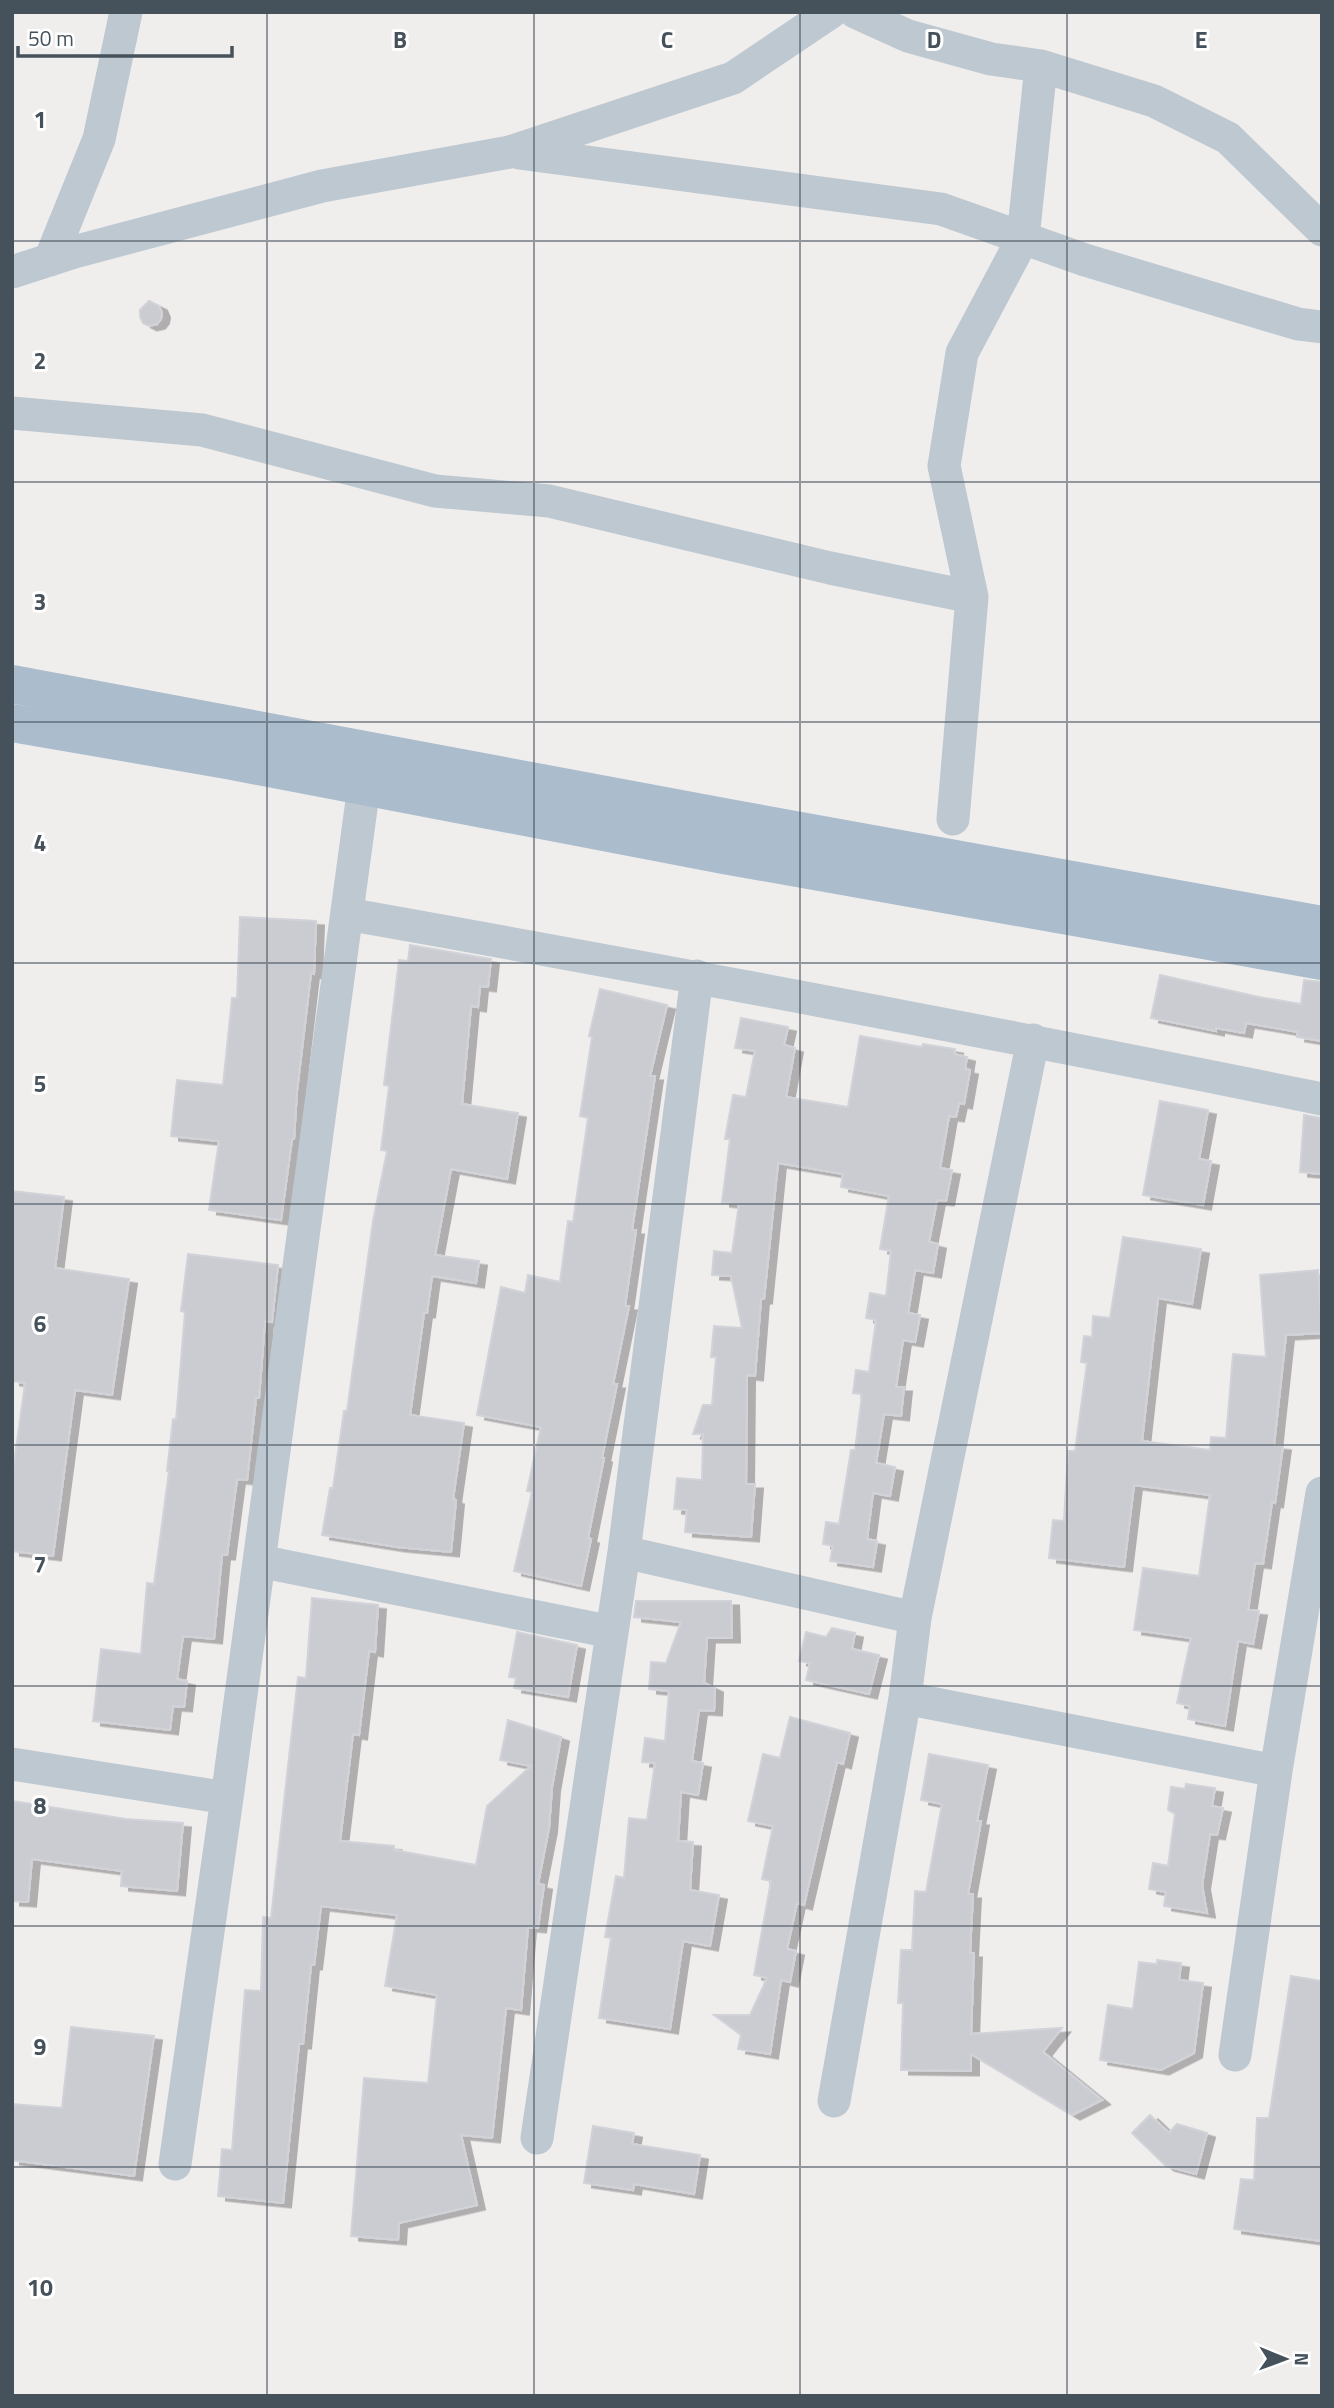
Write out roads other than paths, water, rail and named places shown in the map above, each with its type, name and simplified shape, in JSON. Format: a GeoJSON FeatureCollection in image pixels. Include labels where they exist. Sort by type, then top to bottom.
{"type":"FeatureCollection","features":[{"type":"Feature","properties":{"kind":"main road"},"geometry":{"type":"LineString","coordinates":[[12,684],[1322,925]]}},
{"type":"Feature","properties":{"kind":"main road"},"geometry":{"type":"LineString","coordinates":[[12,723],[724,855],[1322,961]]}},
{"type":"Feature","properties":{"kind":"street"},"geometry":{"type":"LineString","coordinates":[[50,260],[99,139],[126,12]]}},
{"type":"Feature","properties":{"kind":"street"},"geometry":{"type":"LineString","coordinates":[[12,272],[322,186],[510,152],[733,78],[831,12]]}},
{"type":"Feature","properties":{"kind":"street"},"geometry":{"type":"LineString","coordinates":[[855,12],[908,36],[991,59],[1041,66],[1154,101],[1228,138],[1322,230]]}},
{"type":"Feature","properties":{"kind":"street"},"geometry":{"type":"LineString","coordinates":[[953,819],[972,597],[944,466],[961,353],[1023,238],[1041,66]]}},
{"type":"Feature","properties":{"kind":"street"},"geometry":{"type":"LineString","coordinates":[[510,152],[940,209],[1084,260],[1298,324],[1322,327]]}},
{"type":"Feature","properties":{"kind":"street"},"geometry":{"type":"LineString","coordinates":[[12,413],[202,430],[435,491],[549,501],[830,568],[972,597]]}},
{"type":"Feature","properties":{"kind":"street"},"geometry":{"type":"LineString","coordinates":[[175,2164],[363,786]]}},
{"type":"Feature","properties":{"kind":"street"},"geometry":{"type":"LineString","coordinates":[[347,914],[697,976],[1322,1099]]}},
{"type":"Feature","properties":{"kind":"street"},"geometry":{"type":"LineString","coordinates":[[537,2138],[624,1552],[697,976]]}},
{"type":"Feature","properties":{"kind":"street"},"geometry":{"type":"LineString","coordinates":[[834,2101],[905,1698],[915,1618],[1033,1040]]}},
{"type":"Feature","properties":{"kind":"street"},"geometry":{"type":"LineString","coordinates":[[1235,2055],[1276,1771],[1312,1617],[1322,1493]]}},
{"type":"Feature","properties":{"kind":"street"},"geometry":{"type":"LineString","coordinates":[[624,1552],[915,1618]]}},
{"type":"Feature","properties":{"kind":"street"},"geometry":{"type":"LineString","coordinates":[[259,1561],[612,1632]]}},
{"type":"Feature","properties":{"kind":"street"},"geometry":{"type":"LineString","coordinates":[[905,1698],[1276,1771]]}},
{"type":"Feature","properties":{"kind":"street"},"geometry":{"type":"LineString","coordinates":[[12,1764],[227,1798]]}}]}
